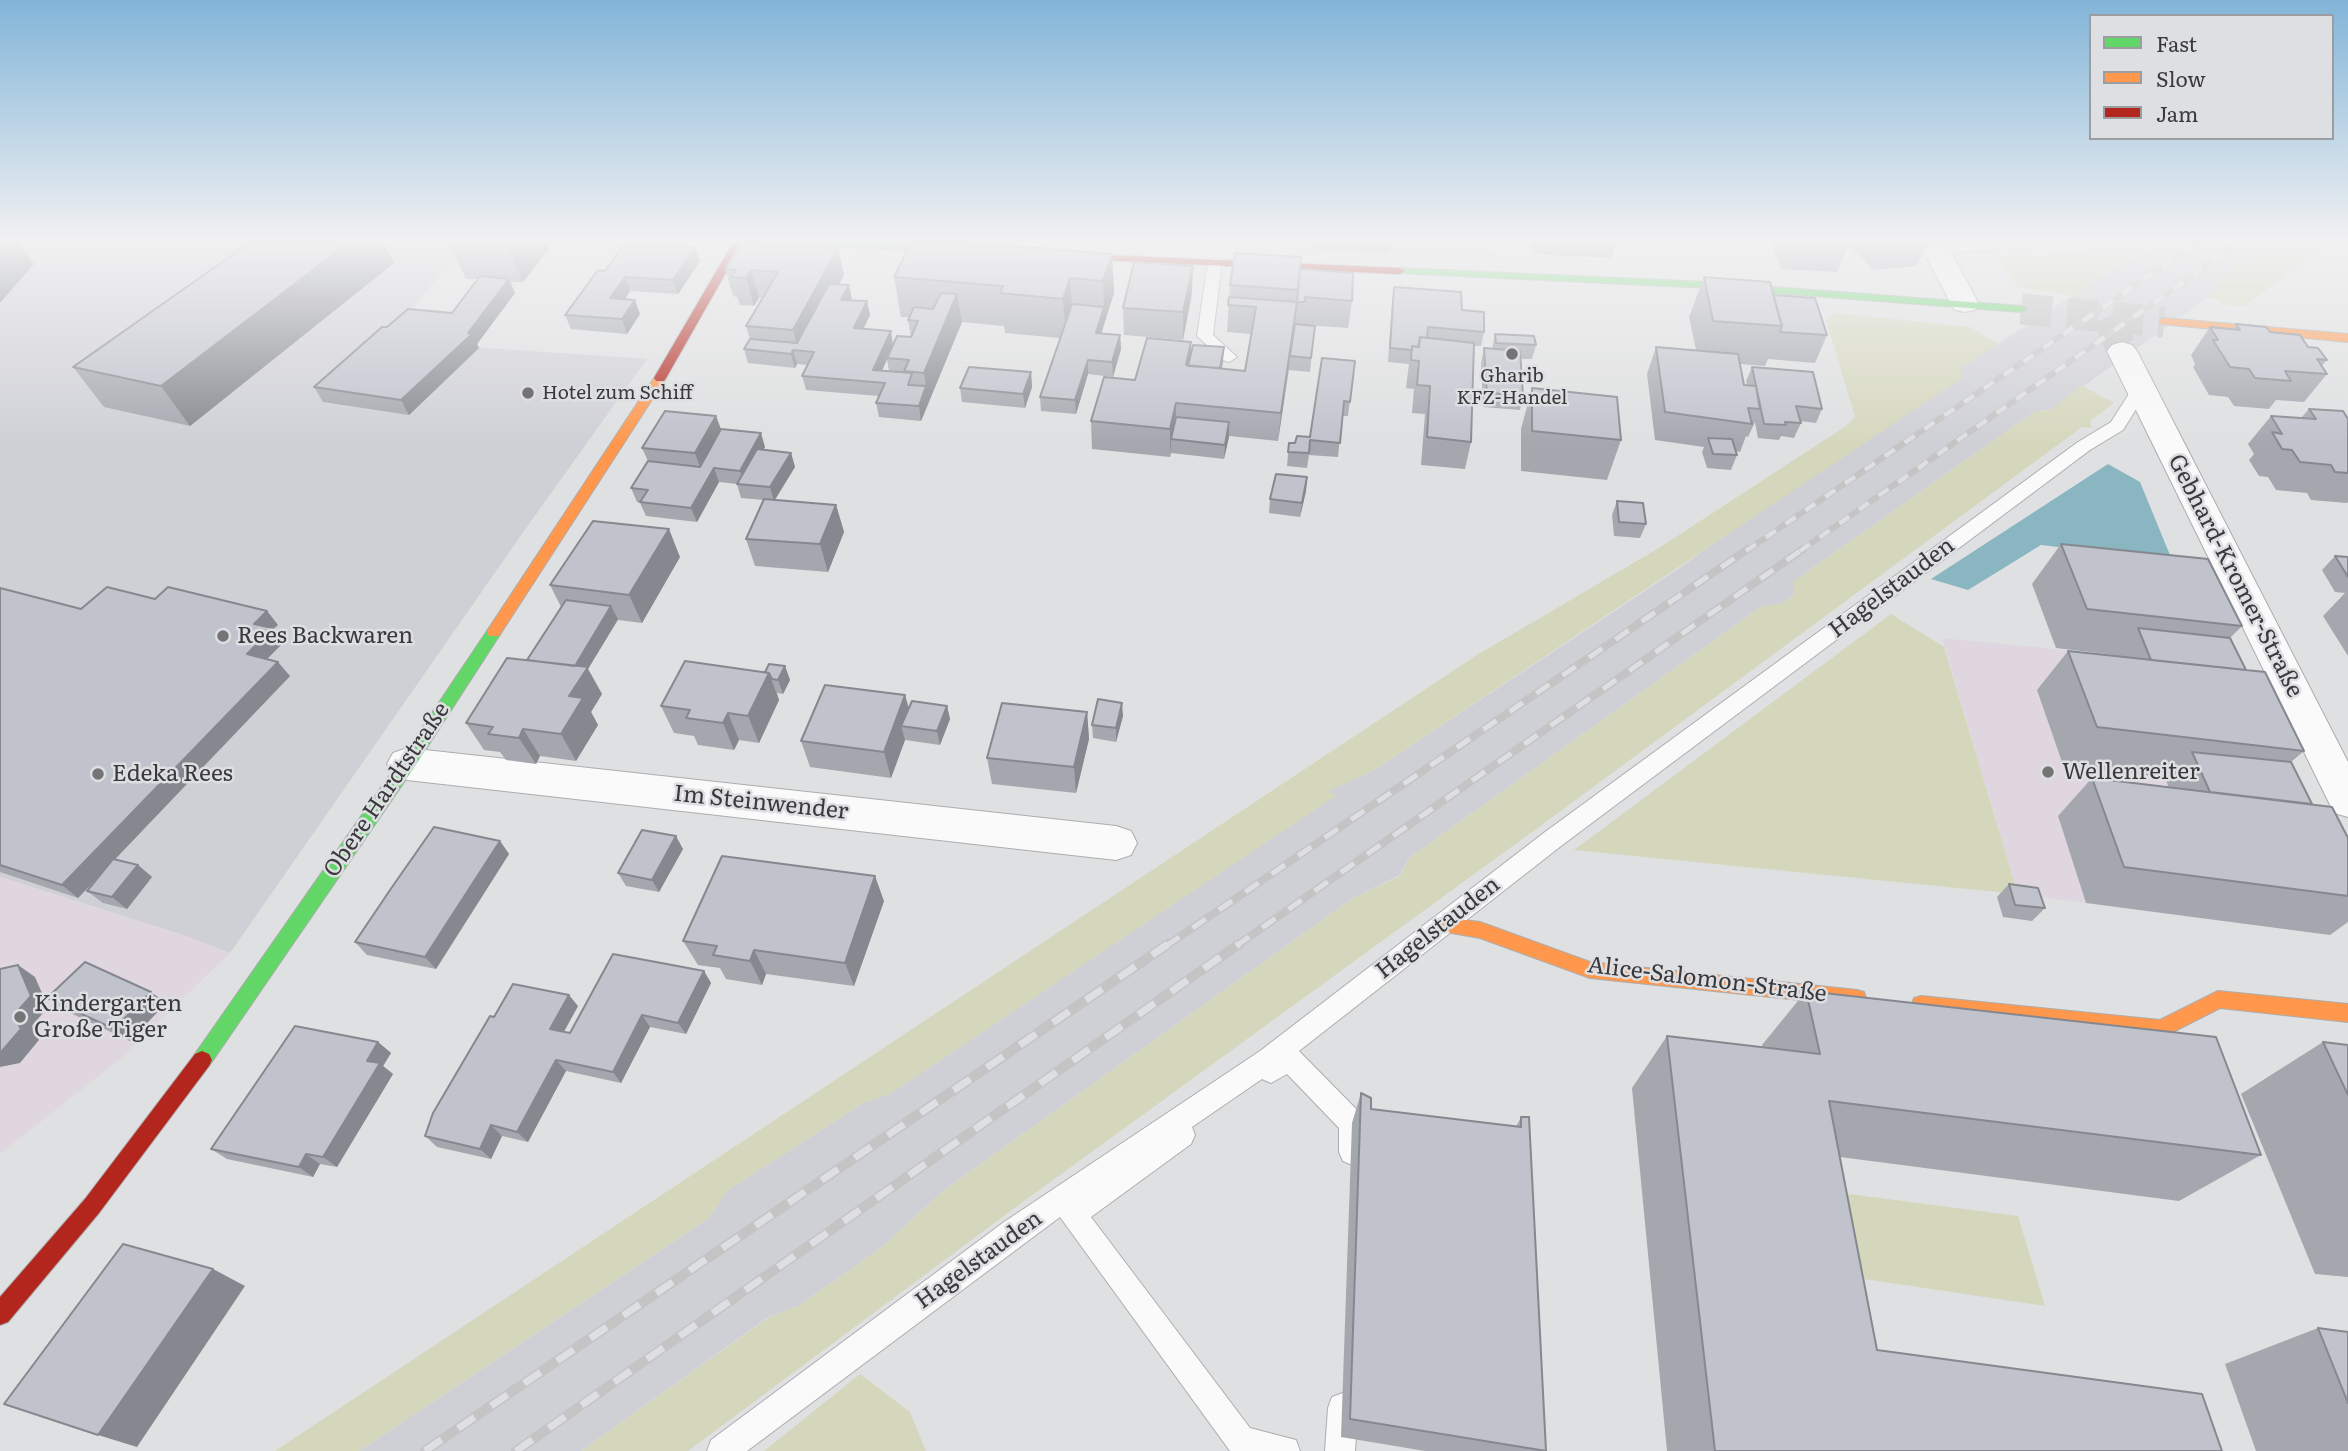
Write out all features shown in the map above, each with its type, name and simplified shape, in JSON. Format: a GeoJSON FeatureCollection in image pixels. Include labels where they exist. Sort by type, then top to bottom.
{"type":"FeatureCollection","features":[{"type":"Feature","properties":{"kind":"street","name":"Obere Hardtstraße"},"geometry":{"type":"LineString","coordinates":[[0,1314],[92,1206],[189,1079],[407,764],[648,397],[700,309]]}},
{"type":"Feature","properties":{"kind":"street"},"geometry":{"type":"LineString","coordinates":[[2164,322],[2348,338]]}},
{"type":"Feature","properties":{"kind":"street","name":"Gebhard-Kromer-Straße"},"geometry":{"type":"LineString","coordinates":[[2122,351],[2348,801]]}},
{"type":"Feature","properties":{"kind":"street","name":"Im Steinwender"},"geometry":{"type":"LineString","coordinates":[[407,764],[1116,843]]}},
{"type":"Feature","properties":{"kind":"street","name":"Alice-Salomon-Straße"},"geometry":{"type":"LineString","coordinates":[[1441,925],[1480,930],[1590,970],[1876,1000]]}},
{"type":"Feature","properties":{"kind":"street"},"geometry":{"type":"LineString","coordinates":[[1903,1002],[2161,1029],[2218,999],[2348,1013]]}},
{"type":"Feature","properties":{"kind":"lane"},"geometry":{"type":"LineString","coordinates":[[1209,309],[1205,336],[1229,357]]}},
{"type":"Feature","properties":{"kind":"lane","name":"Hagelstauden"},"geometry":{"type":"LineString","coordinates":[[722,1451],[1014,1232],[1269,1059],[1553,839],[2039,479],[2117,426],[2140,390]]}},
{"type":"Feature","properties":{"kind":"lane"},"geometry":{"type":"LineString","coordinates":[[1284,1451],[1241,1441],[1072,1214],[1288,1057],[1352,1123],[1351,1178]]}},
{"type":"Feature","properties":{"kind":"lane"},"geometry":{"type":"LineString","coordinates":[[1340,1451],[1344,1384]]}},
{"type":"Feature","properties":{"kind":"shaded area"},"geometry":{"type":"Polygon","coordinates":[[[0,309],[412,309],[385,341],[647,359],[230,953],[186,936],[0,877],[0,309]]]}},
{"type":"Feature","properties":{"kind":"shaded area"},"geometry":{"type":"Polygon","coordinates":[[[2052,309],[2193,309],[2050,410],[2036,411],[2028,416],[1794,581],[1794,596],[1781,604],[1762,606],[1409,858],[1400,875],[1353,898],[944,1190],[881,1248],[798,1306],[767,1318],[581,1451],[359,1451],[709,1218],[727,1191],[863,1103],[890,1094],[1335,796],[1327,791],[1373,771],[1678,569],[1959,369],[2052,309]]]}},
{"type":"Feature","properties":{"kind":"shaded area","name":"Wellenreiter"},"geometry":{"type":"Polygon","coordinates":[[[1942,638],[2114,655],[2133,701],[2037,691],[2063,765],[2165,778],[2188,832],[2058,816],[2086,903],[2018,894],[1942,638]]]}},
{"type":"Feature","properties":{"kind":"shaded area"},"geometry":{"type":"Polygon","coordinates":[[[0,877],[186,936],[230,953],[120,1059],[0,1154],[0,877]]]}},
{"type":"Feature","properties":{"kind":"green space"},"geometry":{"type":"Polygon","coordinates":[[[1834,313],[1970,327],[1998,344],[1960,369],[1962,378],[1373,771],[1328,791],[1336,796],[890,1094],[863,1103],[727,1191],[709,1218],[359,1451],[275,1451],[1477,655],[1659,548],[1846,426],[1855,417],[1826,320],[1834,313]]]}},
{"type":"Feature","properties":{"kind":"green space"},"geometry":{"type":"Polygon","coordinates":[[[2081,385],[2114,403],[2090,421],[2092,428],[2082,427],[1539,827],[1020,1204],[688,1451],[581,1451],[768,1318],[798,1306],[881,1248],[944,1190],[1353,898],[1400,876],[1409,858],[1762,606],[1781,604],[1794,596],[1794,581],[2028,416],[2036,411],[2050,410],[2081,385]]]}},
{"type":"Feature","properties":{"kind":"green space"},"geometry":{"type":"Polygon","coordinates":[[[1891,614],[1944,647],[2018,894],[1574,850],[1891,614]]]}},
{"type":"Feature","properties":{"kind":"green space"},"geometry":{"type":"Polygon","coordinates":[[[1826,1191],[2018,1216],[2045,1306],[1851,1277],[1826,1191]]]}},
{"type":"Feature","properties":{"kind":"green space"},"geometry":{"type":"Polygon","coordinates":[[[860,1374],[910,1412],[926,1451],[764,1451],[860,1374]]]}},
{"type":"Feature","properties":{"kind":"water"},"geometry":{"type":"Polygon","coordinates":[[[2108,464],[2140,482],[2172,560],[2041,545],[1968,590],[1931,579],[2108,464]]]}},
{"type":"Feature","properties":{"kind":"building"},"geometry":{"type":"Polygon","coordinates":[[[156,309],[262,309],[161,386],[73,367],[156,309]]]}},
{"type":"Feature","properties":{"kind":"building"},"geometry":{"type":"Polygon","coordinates":[[[408,309],[452,313],[455,309],[486,309],[468,333],[472,334],[401,400],[314,387],[382,327],[387,327],[408,309]]]}},
{"type":"Feature","properties":{"kind":"building"},"geometry":{"type":"Polygon","coordinates":[[[570,309],[629,309],[622,319],[565,315],[570,309]]]}},
{"type":"Feature","properties":{"kind":"building"},"geometry":{"type":"Polygon","coordinates":[[[756,309],[805,309],[793,330],[746,326],[756,309]]]}},
{"type":"Feature","properties":{"kind":"building"},"geometry":{"type":"Polygon","coordinates":[[[816,309],[863,309],[854,328],[891,331],[873,370],[912,373],[908,385],[926,386],[919,406],[876,403],[885,383],[802,376],[814,352],[793,350],[791,354],[744,349],[750,339],[797,343],[816,309]]]}},
{"type":"Feature","properties":{"kind":"building"},"geometry":{"type":"Polygon","coordinates":[[[913,309],[951,309],[924,373],[904,371],[909,360],[887,358],[897,336],[911,337],[918,321],[908,320],[913,309]]]}},
{"type":"Feature","properties":{"kind":"building"},"geometry":{"type":"Polygon","coordinates":[[[1070,309],[1103,309],[1096,333],[1120,335],[1112,362],[1088,360],[1075,400],[1040,397],[1070,309]]]}},
{"type":"Feature","properties":{"kind":"building"},"geometry":{"type":"Polygon","coordinates":[[[1134,309],[1184,309],[1183,312],[1134,309]]]}},
{"type":"Feature","properties":{"kind":"building"},"geometry":{"type":"Polygon","coordinates":[[[1256,309],[1296,309],[1281,413],[1176,403],[1170,429],[1091,421],[1104,377],[1135,380],[1147,338],[1191,342],[1186,365],[1245,371],[1256,309]]]}},
{"type":"Feature","properties":{"kind":"building"},"geometry":{"type":"Polygon","coordinates":[[[1393,309],[1462,309],[1484,312],[1484,332],[1428,327],[1427,338],[1420,337],[1418,347],[1412,346],[1412,350],[1390,348],[1393,309]]]}},
{"type":"Feature","properties":{"kind":"building"},"geometry":{"type":"Polygon","coordinates":[[[1710,309],[1777,309],[1782,326],[1713,321],[1710,309]]]}},
{"type":"Feature","properties":{"kind":"building"},"geometry":{"type":"Polygon","coordinates":[[[1777,309],[1818,309],[1827,335],[1780,332],[1782,326],[1777,309]]]}},
{"type":"Feature","properties":{"kind":"building"},"geometry":{"type":"Polygon","coordinates":[[[1295,324],[1315,326],[1311,358],[1290,356],[1295,324]]]}},
{"type":"Feature","properties":{"kind":"building"},"geometry":{"type":"Polygon","coordinates":[[[2236,324],[2266,327],[2270,332],[2300,335],[2308,347],[2318,348],[2327,360],[2317,359],[2327,374],[2285,371],[2291,381],[2255,378],[2249,369],[2230,367],[2213,340],[2218,340],[2210,327],[2240,330],[2236,324]]]}},
{"type":"Feature","properties":{"kind":"building"},"geometry":{"type":"Polygon","coordinates":[[[1495,334],[1534,336],[1536,345],[1496,343],[1495,334]]]}},
{"type":"Feature","properties":{"kind":"building"},"geometry":{"type":"Polygon","coordinates":[[[1420,337],[1474,343],[1471,442],[1427,437],[1430,386],[1417,385],[1419,361],[1411,360],[1412,346],[1419,347],[1420,337]]]}},
{"type":"Feature","properties":{"kind":"building"},"geometry":{"type":"Polygon","coordinates":[[[1193,345],[1224,347],[1220,368],[1188,366],[1193,345]]]}},
{"type":"Feature","properties":{"kind":"building"},"geometry":{"type":"Polygon","coordinates":[[[1656,347],[1738,354],[1744,385],[1756,386],[1760,409],[1748,408],[1752,424],[1665,412],[1656,347]]]}},
{"type":"Feature","properties":{"kind":"building"},"geometry":{"type":"Polygon","coordinates":[[[1484,348],[1520,351],[1523,395],[1487,393],[1484,348]]]}},
{"type":"Feature","properties":{"kind":"building"},"geometry":{"type":"Polygon","coordinates":[[[1322,358],[1355,361],[1350,402],[1344,401],[1340,443],[1310,440],[1309,453],[1288,452],[1289,443],[1295,443],[1297,436],[1310,437],[1322,358]]]}},
{"type":"Feature","properties":{"kind":"building"},"geometry":{"type":"Polygon","coordinates":[[[969,367],[1031,372],[1023,394],[960,388],[969,367]]]}},
{"type":"Feature","properties":{"kind":"building"},"geometry":{"type":"Polygon","coordinates":[[[1752,367],[1813,372],[1822,409],[1796,406],[1801,423],[1764,424],[1752,367]]]}},
{"type":"Feature","properties":{"kind":"building"},"geometry":{"type":"Polygon","coordinates":[[[1532,388],[1617,397],[1621,440],[1532,431],[1532,388]]]}},
{"type":"Feature","properties":{"kind":"building"},"geometry":{"type":"Polygon","coordinates":[[[2309,409],[2343,411],[2348,419],[2348,473],[2335,472],[2331,465],[2300,462],[2292,450],[2282,449],[2272,432],[2282,434],[2271,416],[2316,419],[2309,409]]]}},
{"type":"Feature","properties":{"kind":"building"},"geometry":{"type":"Polygon","coordinates":[[[665,411],[716,416],[695,453],[642,448],[665,411]]]}},
{"type":"Feature","properties":{"kind":"building"},"geometry":{"type":"Polygon","coordinates":[[[1176,417],[1229,422],[1225,445],[1171,439],[1176,417]]]}},
{"type":"Feature","properties":{"kind":"building"},"geometry":{"type":"Polygon","coordinates":[[[721,429],[761,433],[740,471],[714,468],[691,508],[640,502],[648,490],[631,488],[648,461],[700,467],[721,429]]]}},
{"type":"Feature","properties":{"kind":"building"},"geometry":{"type":"Polygon","coordinates":[[[1708,438],[1732,439],[1737,455],[1713,454],[1708,438]]]}},
{"type":"Feature","properties":{"kind":"building"},"geometry":{"type":"Polygon","coordinates":[[[757,449],[791,453],[770,487],[737,484],[757,449]]]}},
{"type":"Feature","properties":{"kind":"building"},"geometry":{"type":"Polygon","coordinates":[[[1276,474],[1307,477],[1302,503],[1270,499],[1276,474]]]}},
{"type":"Feature","properties":{"kind":"building"},"geometry":{"type":"Polygon","coordinates":[[[764,499],[836,505],[820,544],[746,539],[764,499]]]}},
{"type":"Feature","properties":{"kind":"building"},"geometry":{"type":"Polygon","coordinates":[[[1617,501],[1643,503],[1646,524],[1619,522],[1617,501]]]}},
{"type":"Feature","properties":{"kind":"building"},"geometry":{"type":"Polygon","coordinates":[[[593,521],[669,529],[629,595],[550,585],[593,521]]]}},
{"type":"Feature","properties":{"kind":"building"},"geometry":{"type":"Polygon","coordinates":[[[2061,544],[2208,559],[2242,626],[2087,609],[2061,544]]]}},
{"type":"Feature","properties":{"kind":"building"},"geometry":{"type":"Polygon","coordinates":[[[2335,556],[2348,557],[2348,577],[2335,556]]]}},
{"type":"Feature","properties":{"kind":"building","name":"Edeka Rees"},"geometry":{"type":"Polygon","coordinates":[[[107,587],[155,599],[168,587],[267,611],[254,624],[273,628],[247,654],[278,662],[62,885],[0,865],[0,588],[81,609],[107,587]]]}},
{"type":"Feature","properties":{"kind":"building"},"geometry":{"type":"Polygon","coordinates":[[[566,600],[611,606],[575,666],[527,660],[566,600]]]}},
{"type":"Feature","properties":{"kind":"building"},"geometry":{"type":"Polygon","coordinates":[[[2138,628],[2230,638],[2246,670],[2151,660],[2138,628]]]}},
{"type":"Feature","properties":{"kind":"building"},"geometry":{"type":"Polygon","coordinates":[[[2068,651],[2265,672],[2304,751],[2097,727],[2068,651]]]}},
{"type":"Feature","properties":{"kind":"building"},"geometry":{"type":"Polygon","coordinates":[[[507,658],[588,667],[569,696],[583,698],[561,734],[523,729],[519,738],[488,734],[493,727],[466,723],[507,658]]]}},
{"type":"Feature","properties":{"kind":"building"},"geometry":{"type":"Polygon","coordinates":[[[685,661],[769,673],[748,716],[728,713],[723,723],[686,718],[690,710],[661,706],[685,661]]]}},
{"type":"Feature","properties":{"kind":"building"},"geometry":{"type":"Polygon","coordinates":[[[769,664],[785,666],[778,680],[772,679],[769,673],[765,672],[769,664]]]}},
{"type":"Feature","properties":{"kind":"building"},"geometry":{"type":"Polygon","coordinates":[[[825,685],[905,695],[884,752],[801,741],[825,685]]]}},
{"type":"Feature","properties":{"kind":"building"},"geometry":{"type":"Polygon","coordinates":[[[1098,699],[1122,703],[1116,728],[1092,725],[1098,699]]]}},
{"type":"Feature","properties":{"kind":"building"},"geometry":{"type":"Polygon","coordinates":[[[912,701],[947,706],[937,731],[901,726],[912,701]]]}},
{"type":"Feature","properties":{"kind":"building"},"geometry":{"type":"Polygon","coordinates":[[[1002,703],[1087,712],[1074,767],[987,758],[1002,703]]]}},
{"type":"Feature","properties":{"kind":"building"},"geometry":{"type":"Polygon","coordinates":[[[2192,752],[2291,762],[2312,804],[2210,792],[2192,752]]]}},
{"type":"Feature","properties":{"kind":"building"},"geometry":{"type":"Polygon","coordinates":[[[2092,778],[2332,807],[2348,838],[2348,896],[2124,867],[2092,778]]]}},
{"type":"Feature","properties":{"kind":"building"},"geometry":{"type":"Polygon","coordinates":[[[434,827],[500,841],[425,957],[355,942],[390,890],[434,827]]]}},
{"type":"Feature","properties":{"kind":"building"},"geometry":{"type":"Polygon","coordinates":[[[642,830],[676,836],[652,880],[618,873],[642,830]]]}},
{"type":"Feature","properties":{"kind":"building"},"geometry":{"type":"Polygon","coordinates":[[[722,856],[875,876],[845,963],[754,950],[750,961],[713,955],[717,946],[683,941],[722,856]]]}},
{"type":"Feature","properties":{"kind":"building"},"geometry":{"type":"Polygon","coordinates":[[[113,859],[138,865],[112,897],[87,891],[113,859]]]}},
{"type":"Feature","properties":{"kind":"building"},"geometry":{"type":"Polygon","coordinates":[[[2009,884],[2038,888],[2045,908],[2015,905],[2009,884]]]}},
{"type":"Feature","properties":{"kind":"building"},"geometry":{"type":"Polygon","coordinates":[[[613,954],[704,971],[678,1023],[642,1015],[613,1072],[556,1060],[517,1132],[491,1125],[480,1149],[425,1136],[433,1113],[490,1016],[494,1017],[513,984],[569,995],[550,1029],[570,1033],[613,954]]]}},
{"type":"Feature","properties":{"kind":"building"},"geometry":{"type":"Polygon","coordinates":[[[85,962],[151,992],[114,1029],[47,998],[85,962]]]}},
{"type":"Feature","properties":{"kind":"building"},"geometry":{"type":"Polygon","coordinates":[[[18,965],[31,996],[14,1015],[21,1029],[0,1052],[0,969],[18,965]]]}},
{"type":"Feature","properties":{"kind":"building"},"geometry":{"type":"Polygon","coordinates":[[[1806,991],[2216,1037],[2261,1155],[1829,1101],[1877,1350],[2202,1394],[2222,1451],[1715,1451],[1667,1036],[1820,1054],[1806,991]]]}},
{"type":"Feature","properties":{"kind":"building"},"geometry":{"type":"Polygon","coordinates":[[[295,1026],[378,1042],[367,1061],[380,1063],[323,1157],[306,1154],[299,1167],[211,1149],[295,1026]]]}},
{"type":"Feature","properties":{"kind":"building"},"geometry":{"type":"Polygon","coordinates":[[[2323,1042],[2348,1045],[2348,1095],[2323,1042]]]}},
{"type":"Feature","properties":{"kind":"building"},"geometry":{"type":"Polygon","coordinates":[[[1361,1093],[1371,1098],[1371,1109],[1521,1127],[1521,1117],[1529,1117],[1546,1451],[1350,1419],[1361,1093]]]}},
{"type":"Feature","properties":{"kind":"building"},"geometry":{"type":"Polygon","coordinates":[[[123,1244],[213,1269],[98,1435],[4,1404],[123,1244]]]}},
{"type":"Feature","properties":{"kind":"building"},"geometry":{"type":"Polygon","coordinates":[[[2318,1328],[2348,1332],[2348,1403],[2318,1328]]]}},
{"type":"Feature","properties":{"kind":"tunnel"},"geometry":{"type":"LineString","coordinates":[[2021,309],[2164,322]]}},
{"type":"Feature","properties":{"kind":"tunnel"},"geometry":{"type":"LineString","coordinates":[[2108,317],[2122,351]]}},
{"type":"Feature","properties":{"kind":"railway"},"geometry":{"type":"LineString","coordinates":[[1746,551],[2101,309]]}},
{"type":"Feature","properties":{"kind":"railway"},"geometry":{"type":"LineString","coordinates":[[1800,551],[2145,309]]}},
{"type":"Feature","properties":{"kind":"railway"},"geometry":{"type":"LineString","coordinates":[[1166,946],[1748,549]]}},
{"type":"Feature","properties":{"kind":"railway"},"geometry":{"type":"LineString","coordinates":[[1236,946],[1803,549]]}},
{"type":"Feature","properties":{"kind":"railway"},"geometry":{"type":"LineString","coordinates":[[425,1451],[1168,944]]}},
{"type":"Feature","properties":{"kind":"railway"},"geometry":{"type":"LineString","coordinates":[[516,1451],[1239,944]]}},
{"type":"Feature","properties":{"kind":"traffic: fast"},"geometry":{"type":"LineString","coordinates":[[202,1060],[407,764],[494,632]]}},
{"type":"Feature","properties":{"kind":"traffic: slow"},"geometry":{"type":"LineString","coordinates":[[2164,322],[2348,338]]}},
{"type":"Feature","properties":{"kind":"traffic: slow"},"geometry":{"type":"LineString","coordinates":[[494,632],[660,378]]}},
{"type":"Feature","properties":{"kind":"traffic: slow"},"geometry":{"type":"LineString","coordinates":[[1441,925],[1480,930],[1590,970],[1857,998]]}},
{"type":"Feature","properties":{"kind":"traffic: slow"},"geometry":{"type":"LineString","coordinates":[[1921,1004],[2161,1029],[2218,999],[2348,1013]]}},
{"type":"Feature","properties":{"kind":"traffic: jam"},"geometry":{"type":"LineString","coordinates":[[660,378],[700,309]]}},
{"type":"Feature","properties":{"kind":"traffic: jam"},"geometry":{"type":"LineString","coordinates":[[0,1314],[92,1206],[202,1060]]}},
{"type":"Feature","properties":{"kind":"place","name":"Gharib KFZ-Handel"},"geometry":{"type":"Point","coordinates":[1512,354]}},
{"type":"Feature","properties":{"kind":"place","name":"Hotel zum Schiff"},"geometry":{"type":"Point","coordinates":[528,393]}},
{"type":"Feature","properties":{"kind":"place","name":"Rees Backwaren"},"geometry":{"type":"Point","coordinates":[223,636]}},
{"type":"Feature","properties":{"kind":"place","name":"Wellenreiter"},"geometry":{"type":"Point","coordinates":[2048,772]}},
{"type":"Feature","properties":{"kind":"place","name":"Edeka Rees"},"geometry":{"type":"Point","coordinates":[98,774]}},
{"type":"Feature","properties":{"kind":"place","name":"Kindergarten Große Tiger"},"geometry":{"type":"Point","coordinates":[20,1017]}}]}
